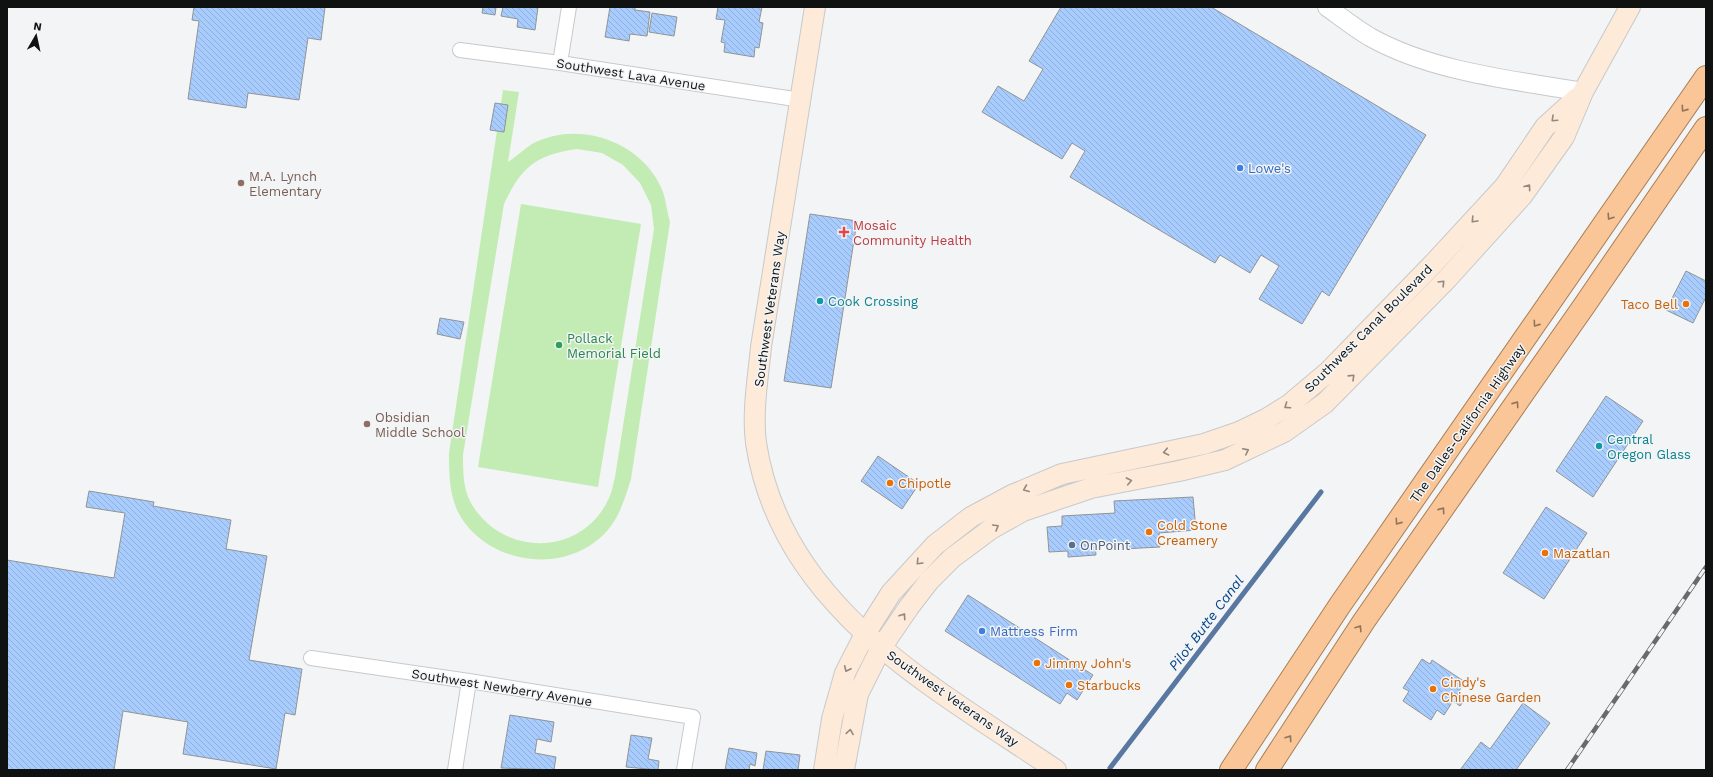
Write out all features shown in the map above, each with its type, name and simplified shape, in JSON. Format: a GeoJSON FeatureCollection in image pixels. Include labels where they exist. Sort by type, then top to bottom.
{"type":"FeatureCollection","features":[{"type":"Feature","properties":{"kind":"highway","name":"The Dalles-California Highway"},"geometry":{"type":"LineString","coordinates":[[1231,770],[1340,605],[1706,78]]}},
{"type":"Feature","properties":{"kind":"highway"},"geometry":{"type":"LineString","coordinates":[[1267,770],[1364,621],[1584,306],[1706,128]]}},
{"type":"Feature","properties":{"kind":"highway"},"geometry":{"type":"LineString","coordinates":[[1580,261],[1575,295],[1576,301],[1584,306]]}},
{"type":"Feature","properties":{"kind":"main road","name":"Southwest Veterans Way"},"geometry":{"type":"LineString","coordinates":[[815,7],[761,347],[756,394],[756,442],[764,481],[780,522],[804,564],[820,587],[865,634],[910,671],[1056,770]]}},
{"type":"Feature","properties":{"kind":"main road","name":"Southwest Canal Boulevard"},"geometry":{"type":"LineString","coordinates":[[844,770],[858,694],[881,648],[921,591],[952,558],[991,529],[1017,515],[1056,499],[1091,488],[1179,471],[1225,460],[1284,432],[1325,403],[1447,279],[1522,196],[1564,137],[1583,92],[1630,7]]}},
{"type":"Feature","properties":{"kind":"main road","name":"Southwest Canal Boulevard"},"geometry":{"type":"LineString","coordinates":[[824,770],[832,719],[845,673],[865,634],[891,593],[935,546],[971,517],[1012,495],[1062,474],[1204,444],[1239,432],[1266,420],[1290,404],[1328,372],[1433,264],[1505,186],[1545,127],[1583,92]]}},
{"type":"Feature","properties":{"kind":"street"},"geometry":{"type":"LineString","coordinates":[[560,63],[569,7]]}},
{"type":"Feature","properties":{"kind":"street"},"geometry":{"type":"LineString","coordinates":[[1327,7],[1370,37],[1421,59],[1471,73],[1583,92]]}},
{"type":"Feature","properties":{"kind":"street","name":"Southwest Lava Avenue"},"geometry":{"type":"LineString","coordinates":[[460,50],[560,63],[801,100]]}},
{"type":"Feature","properties":{"kind":"street","name":"Southwest Newberry Avenue"},"geometry":{"type":"LineString","coordinates":[[311,658],[469,681],[693,717],[684,770]]}},
{"type":"Feature","properties":{"kind":"street"},"geometry":{"type":"LineString","coordinates":[[455,770],[469,681]]}},
{"type":"Feature","properties":{"kind":"green space"},"geometry":{"type":"Polygon","coordinates":[[[503,90],[519,92],[508,162],[532,144],[550,137],[570,134],[589,135],[608,140],[626,148],[641,160],[654,175],[664,195],[670,222],[631,479],[622,506],[612,525],[590,546],[570,555],[549,559],[527,558],[506,553],[486,543],[470,529],[457,510],[452,496],[449,475],[449,453],[503,90]],[[577,149],[541,159],[524,171],[517,180],[504,204],[463,455],[463,474],[468,498],[485,521],[502,533],[521,541],[541,543],[561,540],[580,532],[596,519],[608,500],[615,477],[654,229],[651,205],[640,183],[623,165],[602,153],[577,149]]]}},
{"type":"Feature","properties":{"kind":"green space","name":"Pollack Memorial Field"},"geometry":{"type":"Polygon","coordinates":[[[521,204],[641,224],[598,487],[478,467],[521,204]]]}},
{"type":"Feature","properties":{"kind":"building"},"geometry":{"type":"Polygon","coordinates":[[[194,7],[325,7],[321,40],[308,38],[299,100],[248,93],[246,108],[188,99],[199,21],[192,20],[194,7]]]}},
{"type":"Feature","properties":{"kind":"building"},"geometry":{"type":"Polygon","coordinates":[[[483,7],[496,7],[495,15],[482,13],[483,7]]]}},
{"type":"Feature","properties":{"kind":"building"},"geometry":{"type":"Polygon","coordinates":[[[503,7],[538,7],[535,30],[517,27],[518,19],[501,16],[503,7]]]}},
{"type":"Feature","properties":{"kind":"building"},"geometry":{"type":"Polygon","coordinates":[[[610,7],[635,7],[635,10],[650,12],[647,36],[630,34],[629,41],[605,37],[610,7]]]}},
{"type":"Feature","properties":{"kind":"building"},"geometry":{"type":"Polygon","coordinates":[[[718,7],[762,7],[759,22],[763,23],[759,48],[755,47],[754,57],[724,52],[725,43],[721,42],[725,20],[716,19],[718,7]]]}},
{"type":"Feature","properties":{"kind":"building","name":"Lowe's"},"geometry":{"type":"Polygon","coordinates":[[[1061,7],[1211,7],[1426,135],[1329,296],[1322,291],[1302,324],[1259,299],[1279,266],[1261,255],[1250,273],[1220,255],[1215,263],[1070,177],[1085,151],[1072,143],[1062,159],[982,112],[998,86],[1024,101],[1043,69],[1029,61],[1061,7]]]}},
{"type":"Feature","properties":{"kind":"building"},"geometry":{"type":"Polygon","coordinates":[[[652,13],[677,17],[674,36],[649,32],[652,13]]]}},
{"type":"Feature","properties":{"kind":"building"},"geometry":{"type":"Polygon","coordinates":[[[495,103],[508,105],[504,132],[490,130],[495,103]]]}},
{"type":"Feature","properties":{"kind":"building","name":"Cook Crossing"},"geometry":{"type":"Polygon","coordinates":[[[810,214],[857,221],[831,388],[784,381],[810,214]]]}},
{"type":"Feature","properties":{"kind":"building","name":"Taco Bell"},"geometry":{"type":"Polygon","coordinates":[[[1686,271],[1706,281],[1706,297],[1693,323],[1666,310],[1686,271]]]}},
{"type":"Feature","properties":{"kind":"building"},"geometry":{"type":"Polygon","coordinates":[[[440,318],[464,322],[460,339],[437,334],[440,318]]]}},
{"type":"Feature","properties":{"kind":"building","name":"Central Oregon Glass"},"geometry":{"type":"Polygon","coordinates":[[[1606,396],[1643,421],[1593,497],[1556,471],[1606,396]]]}},
{"type":"Feature","properties":{"kind":"building","name":"Chipotle"},"geometry":{"type":"Polygon","coordinates":[[[878,456],[919,484],[902,509],[861,481],[878,456]]]}},
{"type":"Feature","properties":{"kind":"building"},"geometry":{"type":"Polygon","coordinates":[[[89,491],[154,502],[153,506],[231,520],[226,549],[267,556],[249,660],[302,669],[295,715],[285,713],[276,769],[183,754],[188,722],[123,711],[114,770],[7,770],[7,560],[114,578],[125,513],[86,507],[89,491]]]}},
{"type":"Feature","properties":{"kind":"building"},"geometry":{"type":"Polygon","coordinates":[[[1193,497],[1196,530],[1159,533],[1160,547],[1122,549],[1122,543],[1095,545],[1096,555],[1068,557],[1068,551],[1049,552],[1047,527],[1062,526],[1062,516],[1115,513],[1114,501],[1193,497]]]}},
{"type":"Feature","properties":{"kind":"building","name":"Mazatlan"},"geometry":{"type":"Polygon","coordinates":[[[1546,507],[1587,533],[1544,599],[1503,573],[1546,507]]]}},
{"type":"Feature","properties":{"kind":"building"},"geometry":{"type":"Polygon","coordinates":[[[968,595],[1093,675],[1077,700],[1067,693],[1060,704],[945,631],[968,595]]]}},
{"type":"Feature","properties":{"kind":"building","name":"Cindy's Chinese Garden"},"geometry":{"type":"Polygon","coordinates":[[[1422,659],[1430,664],[1432,660],[1465,682],[1457,694],[1465,699],[1460,706],[1453,701],[1444,715],[1437,710],[1431,720],[1403,701],[1409,691],[1403,688],[1422,659]]]}},
{"type":"Feature","properties":{"kind":"building"},"geometry":{"type":"Polygon","coordinates":[[[1523,703],[1550,723],[1516,770],[1460,770],[1481,742],[1490,749],[1523,703]]]}},
{"type":"Feature","properties":{"kind":"building"},"geometry":{"type":"Polygon","coordinates":[[[510,715],[554,722],[551,742],[537,739],[535,753],[556,757],[554,770],[501,768],[510,715]]]}},
{"type":"Feature","properties":{"kind":"building"},"geometry":{"type":"Polygon","coordinates":[[[631,735],[652,738],[648,759],[659,761],[658,770],[626,767],[631,735]]]}},
{"type":"Feature","properties":{"kind":"building"},"geometry":{"type":"Polygon","coordinates":[[[729,748],[757,753],[755,766],[750,764],[749,770],[725,770],[729,748]]]}},
{"type":"Feature","properties":{"kind":"building"},"geometry":{"type":"Polygon","coordinates":[[[766,751],[800,755],[798,770],[763,770],[766,751]]]}},
{"type":"Feature","properties":{"kind":"waterway","name":"Pilot Butte Canal"},"geometry":{"type":"LineString","coordinates":[[1110,768],[1321,492]]}},
{"type":"Feature","properties":{"kind":"railway"},"geometry":{"type":"LineString","coordinates":[[1567,770],[1706,567]]}},
{"type":"Feature","properties":{"kind":"place","name":"Lowe's"},"geometry":{"type":"Point","coordinates":[1240,168]}},
{"type":"Feature","properties":{"kind":"place","name":"M.A. Lynch Elementary"},"geometry":{"type":"Point","coordinates":[241,183]}},
{"type":"Feature","properties":{"kind":"place","name":"Mosaic Community Health"},"geometry":{"type":"Point","coordinates":[844,232]}},
{"type":"Feature","properties":{"kind":"place","name":"Cook Crossing"},"geometry":{"type":"Point","coordinates":[820,301]}},
{"type":"Feature","properties":{"kind":"place","name":"Taco Bell"},"geometry":{"type":"Point","coordinates":[1686,304]}},
{"type":"Feature","properties":{"kind":"place","name":"Pollack Memorial Field"},"geometry":{"type":"Point","coordinates":[559,345]}},
{"type":"Feature","properties":{"kind":"place","name":"Obsidian Middle School"},"geometry":{"type":"Point","coordinates":[367,424]}},
{"type":"Feature","properties":{"kind":"place","name":"Central Oregon Glass"},"geometry":{"type":"Point","coordinates":[1599,446]}},
{"type":"Feature","properties":{"kind":"place","name":"Chipotle"},"geometry":{"type":"Point","coordinates":[890,483]}},
{"type":"Feature","properties":{"kind":"place","name":"Cold Stone Creamery"},"geometry":{"type":"Point","coordinates":[1149,532]}},
{"type":"Feature","properties":{"kind":"place","name":"OnPoint"},"geometry":{"type":"Point","coordinates":[1072,545]}},
{"type":"Feature","properties":{"kind":"place","name":"Mazatlan"},"geometry":{"type":"Point","coordinates":[1545,553]}},
{"type":"Feature","properties":{"kind":"place","name":"Mattress Firm"},"geometry":{"type":"Point","coordinates":[982,631]}},
{"type":"Feature","properties":{"kind":"place","name":"Jimmy John's"},"geometry":{"type":"Point","coordinates":[1037,663]}},
{"type":"Feature","properties":{"kind":"place","name":"Starbucks"},"geometry":{"type":"Point","coordinates":[1069,685]}},
{"type":"Feature","properties":{"kind":"place","name":"Cindy's Chinese Garden"},"geometry":{"type":"Point","coordinates":[1433,689]}}]}
